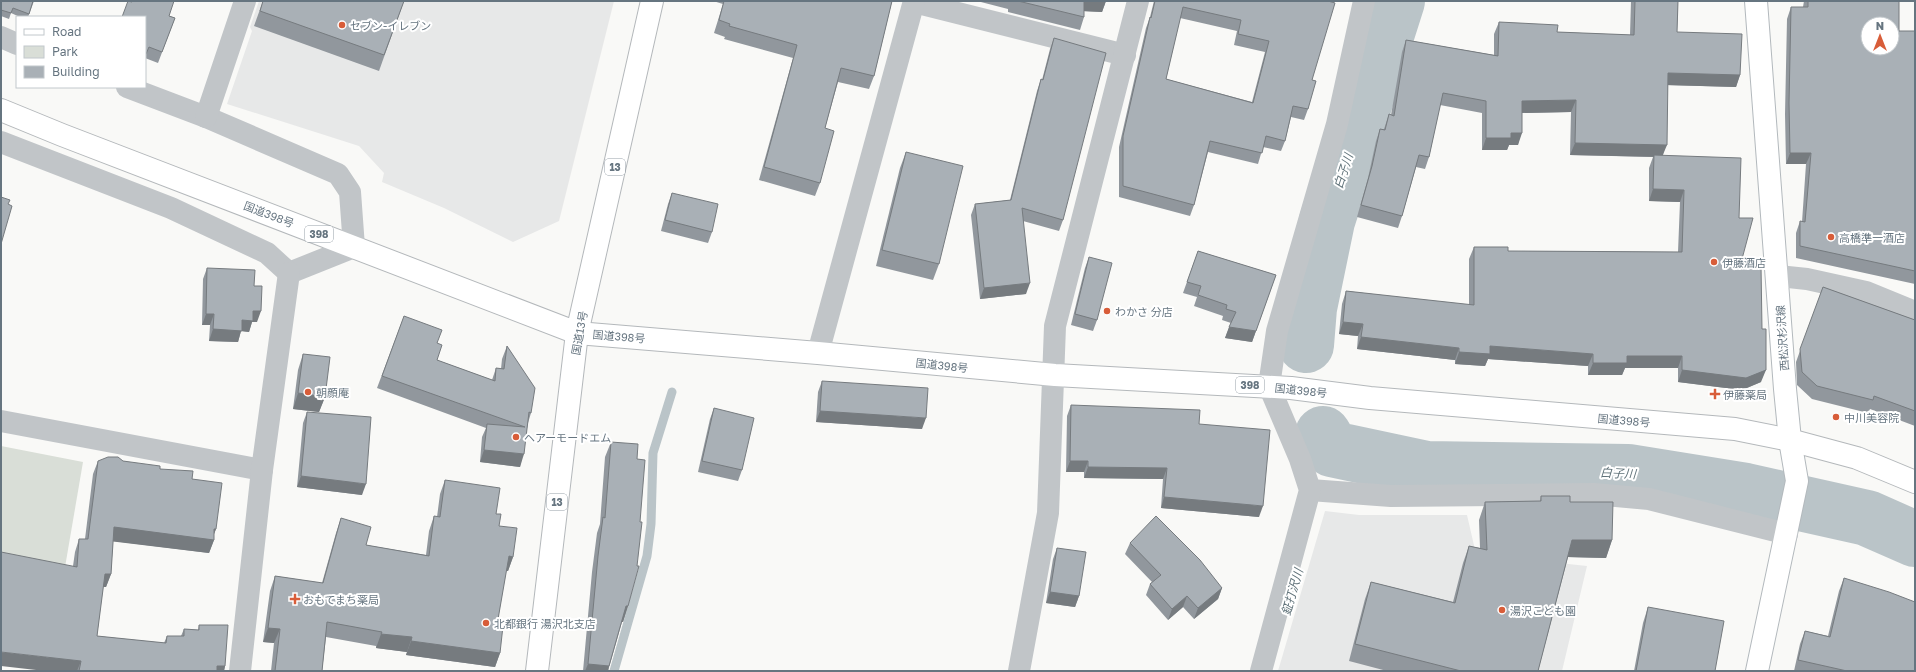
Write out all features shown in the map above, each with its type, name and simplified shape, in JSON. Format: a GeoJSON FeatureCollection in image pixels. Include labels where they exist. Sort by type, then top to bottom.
{"type":"FeatureCollection","features":[{"type":"Feature","properties":{"kind":"main road","name":"国道13号"},"geometry":{"type":"LineString","coordinates":[[537,671],[577,333],[652,1]]}},
{"type":"Feature","properties":{"kind":"main road","name":"西松沢杉沢線"},"geometry":{"type":"LineString","coordinates":[[1756,1],[1778,276],[1785,389],[1790,440],[1797,481],[1757,671]]}},
{"type":"Feature","properties":{"kind":"main road","name":"国道398号"},"geometry":{"type":"LineString","coordinates":[[1,110],[62,135],[577,333],[818,352],[1054,375],[1269,386],[1370,398],[1734,429],[1790,440],[1857,458],[1915,482]]}},
{"type":"Feature","properties":{"kind":"street"},"geometry":{"type":"LineString","coordinates":[[206,117],[245,1]]}},
{"type":"Feature","properties":{"kind":"street"},"geometry":{"type":"LineString","coordinates":[[1019,671],[1048,514],[1055,326],[1138,1]]}},
{"type":"Feature","properties":{"kind":"street"},"geometry":{"type":"LineString","coordinates":[[1262,671],[1310,490],[1300,459],[1269,386],[1277,331],[1337,124],[1364,1]]}},
{"type":"Feature","properties":{"kind":"street"},"geometry":{"type":"LineString","coordinates":[[818,352],[914,2],[1125,55]]}},
{"type":"Feature","properties":{"kind":"street"},"geometry":{"type":"LineString","coordinates":[[1,37],[16,44]]}},
{"type":"Feature","properties":{"kind":"street"},"geometry":{"type":"LineString","coordinates":[[130,88],[206,117],[338,174],[350,192],[354,247],[289,273]]}},
{"type":"Feature","properties":{"kind":"street"},"geometry":{"type":"LineString","coordinates":[[1,142],[171,208],[267,252],[289,273]]}},
{"type":"Feature","properties":{"kind":"street"},"geometry":{"type":"LineString","coordinates":[[240,671],[262,470],[289,273]]}},
{"type":"Feature","properties":{"kind":"street"},"geometry":{"type":"LineString","coordinates":[[1778,276],[1807,279],[1866,292],[1915,312]]}},
{"type":"Feature","properties":{"kind":"street"},"geometry":{"type":"LineString","coordinates":[[1,420],[262,470]]}},
{"type":"Feature","properties":{"kind":"street"},"geometry":{"type":"LineString","coordinates":[[1310,490],[1392,496],[1594,494],[1649,499],[1788,528]]}},
{"type":"Feature","properties":{"kind":"shaded area"},"geometry":{"type":"Polygon","coordinates":[[[259,1],[614,1],[559,221],[513,242],[444,208],[382,182],[384,173],[359,146],[227,104],[252,31],[250,27],[259,1]]]}},
{"type":"Feature","properties":{"kind":"shaded area"},"geometry":{"type":"Polygon","coordinates":[[[1325,511],[1359,515],[1467,515],[1476,554],[1587,566],[1562,671],[1278,671],[1325,511]]]}},
{"type":"Feature","properties":{"kind":"green space"},"geometry":{"type":"Polygon","coordinates":[[[1,446],[83,462],[64,573],[1,560],[1,446]]]}},
{"type":"Feature","properties":{"kind":"building"},"geometry":{"type":"Polygon","coordinates":[[[1,1],[33,1],[29,14],[13,8],[11,13],[1,10],[1,1]]]}},
{"type":"Feature","properties":{"kind":"building"},"geometry":{"type":"Polygon","coordinates":[[[128,1],[174,1],[169,16],[175,18],[162,52],[149,47],[146,54],[146,16],[122,16],[128,1]]]}},
{"type":"Feature","properties":{"kind":"building"},"geometry":{"type":"Polygon","coordinates":[[[263,1],[404,1],[384,55],[260,11],[263,1]]]}},
{"type":"Feature","properties":{"kind":"building"},"geometry":{"type":"Polygon","coordinates":[[[724,1],[892,1],[874,76],[841,68],[825,128],[834,131],[820,183],[764,167],[797,45],[729,26],[730,24],[719,20],[724,1]]]}},
{"type":"Feature","properties":{"kind":"building"},"geometry":{"type":"Polygon","coordinates":[[[1018,1],[1084,1],[1084,17],[1018,1]]]}},
{"type":"Feature","properties":{"kind":"building"},"geometry":{"type":"Polygon","coordinates":[[[1155,1],[1328,1],[1335,3],[1312,80],[1316,81],[1308,109],[1293,106],[1285,141],[1266,136],[1262,153],[1210,141],[1194,205],[1123,186],[1123,136],[1150,17],[1151,18],[1155,1]],[[1183,7],[1166,79],[1253,103],[1269,41],[1238,34],[1241,20],[1183,7]]]}},
{"type":"Feature","properties":{"kind":"building"},"geometry":{"type":"Polygon","coordinates":[[[1635,1],[1678,1],[1677,32],[1742,34],[1740,75],[1668,73],[1667,145],[1575,143],[1576,100],[1522,101],[1522,133],[1511,133],[1511,138],[1486,138],[1486,101],[1443,93],[1429,157],[1419,155],[1402,216],[1361,205],[1372,166],[1380,129],[1385,130],[1389,114],[1394,116],[1406,40],[1498,56],[1499,22],[1558,25],[1557,32],[1634,35],[1635,1]]]}},
{"type":"Feature","properties":{"kind":"building"},"geometry":{"type":"Polygon","coordinates":[[[1808,1],[1899,1],[1899,16],[1860,16],[1860,56],[1900,56],[1900,31],[1915,31],[1915,271],[1800,246],[1800,221],[1805,222],[1811,153],[1790,153],[1789,103],[1791,7],[1808,7],[1808,1]]]}},
{"type":"Feature","properties":{"kind":"building"},"geometry":{"type":"Polygon","coordinates":[[[1054,38],[1106,53],[1063,220],[1022,208],[1030,283],[984,288],[975,204],[1011,200],[1041,79],[1043,80],[1054,38]]]}},
{"type":"Feature","properties":{"kind":"building"},"geometry":{"type":"Polygon","coordinates":[[[906,152],[963,166],[939,264],[882,250],[906,152]]]}},
{"type":"Feature","properties":{"kind":"building"},"geometry":{"type":"Polygon","coordinates":[[[1654,155],[1741,158],[1739,218],[1753,218],[1742,259],[1761,266],[1762,329],[1766,329],[1766,370],[1746,378],[1682,370],[1682,356],[1627,356],[1627,363],[1593,363],[1593,354],[1490,346],[1490,354],[1459,352],[1459,348],[1361,337],[1363,324],[1343,322],[1346,291],[1474,305],[1474,247],[1508,247],[1508,251],[1682,252],[1684,190],[1653,189],[1654,155]]]}},
{"type":"Feature","properties":{"kind":"building"},"geometry":{"type":"Polygon","coordinates":[[[672,193],[718,204],[712,232],[665,220],[672,193]]]}},
{"type":"Feature","properties":{"kind":"building"},"geometry":{"type":"Polygon","coordinates":[[[1,197],[10,200],[8,204],[12,206],[1,244],[1,197]]]}},
{"type":"Feature","properties":{"kind":"building"},"geometry":{"type":"Polygon","coordinates":[[[1198,251],[1276,275],[1256,331],[1229,327],[1236,312],[1226,309],[1227,305],[1198,295],[1201,286],[1187,282],[1198,251]]]}},
{"type":"Feature","properties":{"kind":"building"},"geometry":{"type":"Polygon","coordinates":[[[1089,257],[1112,263],[1097,320],[1075,314],[1089,257]]]}},
{"type":"Feature","properties":{"kind":"building"},"geometry":{"type":"Polygon","coordinates":[[[207,268],[255,270],[254,286],[262,286],[261,311],[253,311],[253,321],[242,320],[242,331],[213,329],[214,314],[206,314],[207,268]]]}},
{"type":"Feature","properties":{"kind":"building"},"geometry":{"type":"Polygon","coordinates":[[[1823,287],[1915,320],[1915,411],[1874,396],[1873,400],[1817,386],[1802,372],[1800,349],[1823,287]]]}},
{"type":"Feature","properties":{"kind":"building"},"geometry":{"type":"Polygon","coordinates":[[[404,316],[442,330],[437,343],[442,345],[437,360],[495,381],[496,368],[504,369],[507,346],[535,388],[531,413],[529,412],[524,454],[484,450],[487,424],[525,427],[382,376],[404,316]]]}},
{"type":"Feature","properties":{"kind":"building"},"geometry":{"type":"Polygon","coordinates":[[[303,354],[330,357],[325,397],[298,393],[303,354]]]}},
{"type":"Feature","properties":{"kind":"building"},"geometry":{"type":"Polygon","coordinates":[[[822,381],[928,388],[926,418],[820,411],[822,381]]]}},
{"type":"Feature","properties":{"kind":"building"},"geometry":{"type":"Polygon","coordinates":[[[1071,405],[1200,410],[1199,424],[1270,430],[1263,506],[1164,497],[1167,468],[1088,467],[1088,461],[1070,461],[1071,405]]]}},
{"type":"Feature","properties":{"kind":"building"},"geometry":{"type":"Polygon","coordinates":[[[714,408],[754,418],[742,470],[702,461],[714,408]]]}},
{"type":"Feature","properties":{"kind":"building"},"geometry":{"type":"Polygon","coordinates":[[[307,412],[371,417],[366,484],[301,476],[307,412]]]}},
{"type":"Feature","properties":{"kind":"building"},"geometry":{"type":"Polygon","coordinates":[[[611,442],[638,444],[637,459],[645,460],[640,522],[642,522],[637,566],[639,566],[609,666],[588,664],[598,556],[603,517],[605,518],[611,442]]]}},
{"type":"Feature","properties":{"kind":"building"},"geometry":{"type":"Polygon","coordinates":[[[108,457],[118,457],[123,461],[160,466],[160,469],[193,471],[192,479],[222,483],[216,529],[214,529],[214,540],[114,527],[111,574],[105,574],[97,636],[166,643],[167,636],[184,636],[184,629],[199,630],[199,625],[228,625],[225,666],[217,666],[217,671],[79,671],[81,661],[1,652],[1,552],[77,567],[79,539],[88,539],[98,461],[108,457]]]}},
{"type":"Feature","properties":{"kind":"building"},"geometry":{"type":"Polygon","coordinates":[[[445,480],[500,488],[496,514],[501,514],[499,526],[517,528],[513,557],[509,556],[497,625],[503,626],[500,653],[411,641],[412,637],[381,634],[382,632],[327,622],[322,671],[275,671],[280,629],[268,628],[275,576],[323,583],[341,518],[371,527],[366,545],[429,556],[434,516],[440,517],[445,480]]]}},
{"type":"Feature","properties":{"kind":"building"},"geometry":{"type":"Polygon","coordinates":[[[1541,496],[1570,496],[1570,502],[1613,502],[1612,540],[1572,540],[1538,671],[1461,671],[1355,644],[1371,582],[1455,603],[1469,546],[1487,550],[1485,502],[1541,501],[1541,496]]]}},
{"type":"Feature","properties":{"kind":"building"},"geometry":{"type":"Polygon","coordinates":[[[1156,516],[1200,560],[1222,588],[1198,608],[1187,596],[1172,609],[1150,584],[1161,575],[1130,543],[1156,516]]]}},
{"type":"Feature","properties":{"kind":"building"},"geometry":{"type":"Polygon","coordinates":[[[1057,548],[1086,552],[1079,596],[1050,592],[1057,548]]]}},
{"type":"Feature","properties":{"kind":"building"},"geometry":{"type":"Polygon","coordinates":[[[1844,578],[1915,602],[1915,671],[1847,671],[1798,660],[1805,631],[1830,637],[1844,578]]]}},
{"type":"Feature","properties":{"kind":"building"},"geometry":{"type":"Polygon","coordinates":[[[1648,607],[1724,621],[1715,671],[1636,671],[1648,607]]]}},
{"type":"Feature","properties":{"kind":"waterway","name":"白子川"},"geometry":{"type":"LineString","coordinates":[[1306,345],[1309,308],[1327,221],[1397,1]]}},
{"type":"Feature","properties":{"kind":"waterway"},"geometry":{"type":"LineString","coordinates":[[614,671],[647,556],[651,524],[653,453],[672,392]]}},
{"type":"Feature","properties":{"kind":"waterway","name":"白子川"},"geometry":{"type":"LineString","coordinates":[[1323,434],[1332,449],[1426,469],[1628,472],[1746,491],[1867,518],[1915,539]]}},
{"type":"Feature","properties":{"kind":"place","name":"セブン-イレブン"},"geometry":{"type":"Point","coordinates":[342,25]}},
{"type":"Feature","properties":{"kind":"place","name":"高橋準一酒店"},"geometry":{"type":"Point","coordinates":[1831,237]}},
{"type":"Feature","properties":{"kind":"place","name":"伊藤酒店"},"geometry":{"type":"Point","coordinates":[1714,262]}},
{"type":"Feature","properties":{"kind":"place","name":"わかさ 分店"},"geometry":{"type":"Point","coordinates":[1107,311]}},
{"type":"Feature","properties":{"kind":"place","name":"朝顔庵"},"geometry":{"type":"Point","coordinates":[308,392]}},
{"type":"Feature","properties":{"kind":"place","name":"伊藤薬局"},"geometry":{"type":"Point","coordinates":[1715,394]}},
{"type":"Feature","properties":{"kind":"place","name":"中川美容院"},"geometry":{"type":"Point","coordinates":[1836,417]}},
{"type":"Feature","properties":{"kind":"place","name":"ヘアーモードエム"},"geometry":{"type":"Point","coordinates":[516,437]}},
{"type":"Feature","properties":{"kind":"place","name":"おもてまち薬局"},"geometry":{"type":"Point","coordinates":[295,599]}},
{"type":"Feature","properties":{"kind":"place","name":"湯沢こども園"},"geometry":{"type":"Point","coordinates":[1502,610]}},
{"type":"Feature","properties":{"kind":"place","name":"北都銀行 湯沢北支店"},"geometry":{"type":"Point","coordinates":[486,623]}},
{"type":"Feature","properties":{"kind":"water label","name":"鉦打沢川"},"geometry":{"type":"Point","coordinates":[1292,592]}}]}
